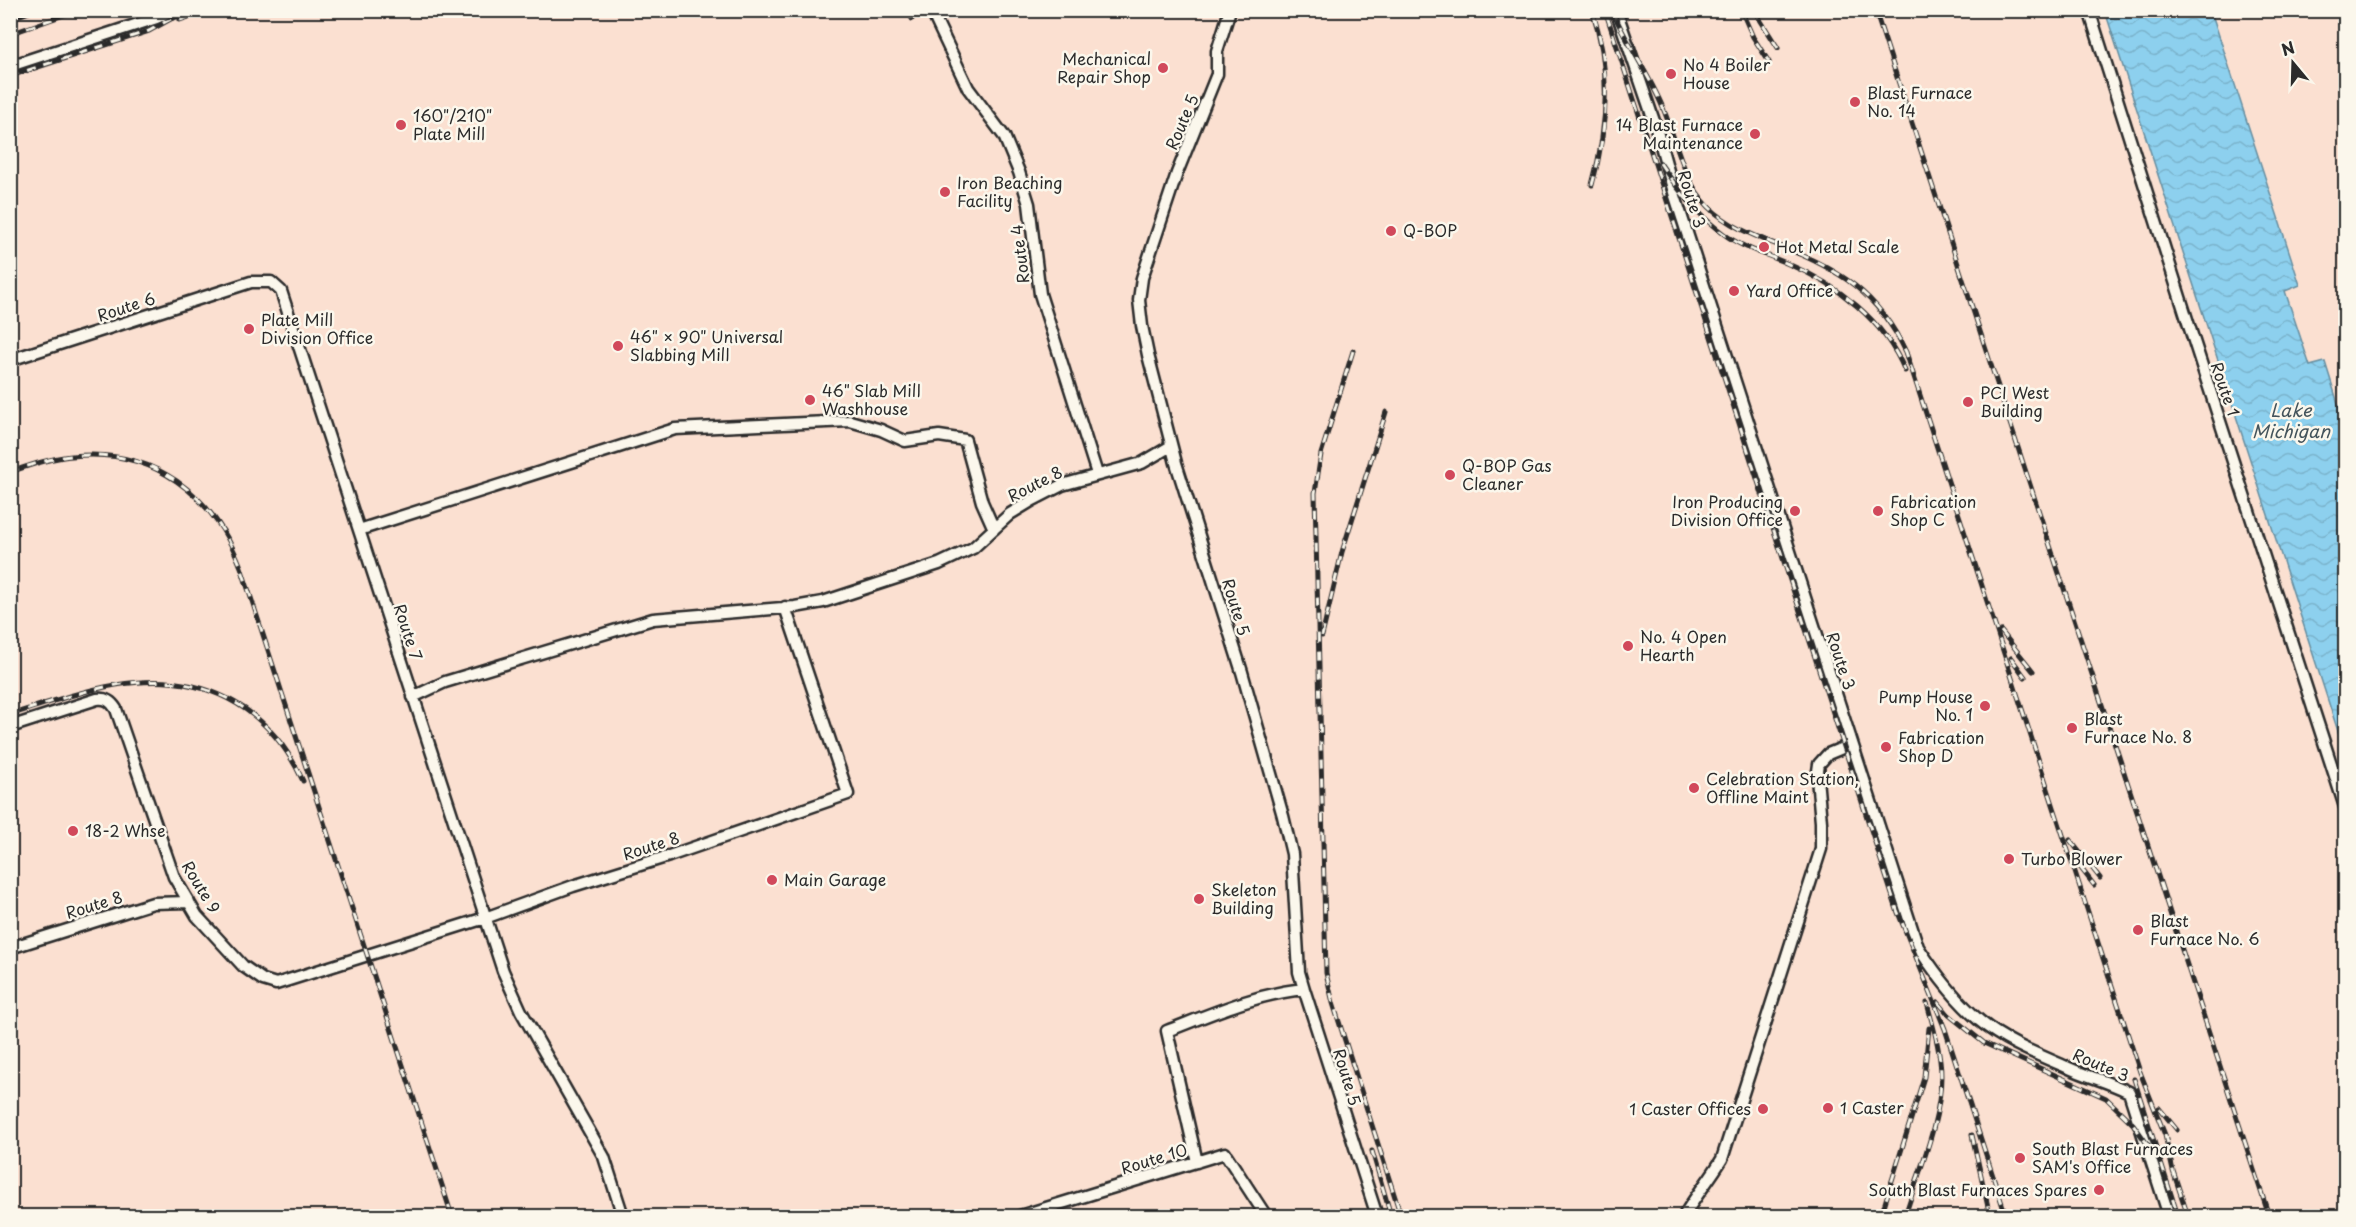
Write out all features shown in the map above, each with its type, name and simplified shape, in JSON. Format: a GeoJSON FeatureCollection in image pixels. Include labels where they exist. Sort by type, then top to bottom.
{"type":"FeatureCollection","features":[{"type":"Feature","properties":{"kind":"street"},"geometry":{"type":"LineString","coordinates":[[10,66],[181,10]]}},
{"type":"Feature","properties":{"kind":"street","name":"Route 4"},"geometry":{"type":"LineString","coordinates":[[930,10],[968,88],[1004,136],[1019,172],[1029,204],[1040,294],[1097,474]]}},
{"type":"Feature","properties":{"kind":"street","name":"Route 5"},"geometry":{"type":"LineString","coordinates":[[1230,10],[1216,51],[1217,74],[1177,173],[1142,278],[1139,300],[1142,326],[1171,446],[1242,672],[1283,816],[1292,854],[1299,972],[1377,1216]]}},
{"type":"Feature","properties":{"kind":"street","name":"Route 3"},"geometry":{"type":"LineString","coordinates":[[1616,10],[1655,124],[1675,196],[1918,947],[1937,975],[1980,1021],[2006,1039],[2070,1069],[2107,1081],[2128,1092],[2169,1216]]}},
{"type":"Feature","properties":{"kind":"street","name":"Route 1"},"geometry":{"type":"LineString","coordinates":[[2090,10],[2192,335],[2346,810]]}},
{"type":"Feature","properties":{"kind":"street","name":"Route 6"},"geometry":{"type":"LineString","coordinates":[[10,360],[251,282]]}},
{"type":"Feature","properties":{"kind":"street","name":"Route 7"},"geometry":{"type":"LineString","coordinates":[[251,282],[270,282],[281,291],[503,971],[521,1011],[604,1157],[623,1216]]}},
{"type":"Feature","properties":{"kind":"street"},"geometry":{"type":"LineString","coordinates":[[358,530],[675,429],[850,421],[881,430],[905,441],[939,435],[965,440],[982,502],[994,529]]}},
{"type":"Feature","properties":{"kind":"street","name":"Route 8"},"geometry":{"type":"LineString","coordinates":[[413,697],[445,682],[653,619],[785,608],[823,602],[939,564],[972,548],[1010,514],[1062,485],[1142,463],[1171,446]]}},
{"type":"Feature","properties":{"kind":"street","name":"Route 8"},"geometry":{"type":"LineString","coordinates":[[276,984],[485,918],[573,886],[669,856],[848,794],[785,608]]}},
{"type":"Feature","properties":{"kind":"street","name":"Route 9"},"geometry":{"type":"LineString","coordinates":[[10,727],[97,699],[107,699],[116,709],[174,878],[197,916],[243,966],[263,980],[276,984]]}},
{"type":"Feature","properties":{"kind":"street"},"geometry":{"type":"LineString","coordinates":[[1684,1216],[1722,1159],[1821,849],[1817,778],[1819,764],[1828,754],[1852,744]]}},
{"type":"Feature","properties":{"kind":"street","name":"Route 8"},"geometry":{"type":"LineString","coordinates":[[10,948],[153,903],[189,902]]}},
{"type":"Feature","properties":{"kind":"street"},"geometry":{"type":"LineString","coordinates":[[1197,1162],[1167,1031],[1238,1005],[1284,991],[1304,988]]}},
{"type":"Feature","properties":{"kind":"street","name":"Route 10"},"geometry":{"type":"LineString","coordinates":[[1020,1216],[1225,1153],[1266,1216]]}},
{"type":"Feature","properties":{"kind":"shaded area"},"geometry":{"type":"Polygon","coordinates":[[[10,11],[2105,11],[2345,753],[2345,1216],[11,1216],[10,11]]]}},
{"type":"Feature","properties":{"kind":"shaded area"},"geometry":{"type":"Polygon","coordinates":[[[2211,11],[2345,11],[2345,426],[2325,362],[2310,366],[2285,290],[2299,285],[2211,11]]]}},
{"type":"Feature","properties":{"kind":"water","name":"Lake Michigan"},"geometry":{"type":"Polygon","coordinates":[[[2105,11],[2211,11],[2300,285],[2285,291],[2310,366],[2325,362],[2345,426],[2345,753],[2105,11]]]}},
{"type":"Feature","properties":{"kind":"railway"},"geometry":{"type":"LineString","coordinates":[[10,19],[35,10]]}},
{"type":"Feature","properties":{"kind":"railway"},"geometry":{"type":"LineString","coordinates":[[10,34],[78,10]]}},
{"type":"Feature","properties":{"kind":"railway"},"geometry":{"type":"LineString","coordinates":[[10,76],[149,31],[187,10]]}},
{"type":"Feature","properties":{"kind":"railway"},"geometry":{"type":"LineString","coordinates":[[180,20],[210,10]]}},
{"type":"Feature","properties":{"kind":"railway"},"geometry":{"type":"LineString","coordinates":[[909,10],[912,19]]}},
{"type":"Feature","properties":{"kind":"railway"},"geometry":{"type":"LineString","coordinates":[[1592,10],[1603,54],[1606,98],[1602,141],[1592,185]]}},
{"type":"Feature","properties":{"kind":"railway"},"geometry":{"type":"LineString","coordinates":[[1612,10],[1657,95],[1686,173],[1709,207],[1733,225],[1821,264],[1855,286],[1883,314],[1906,352],[2140,1072],[2165,1135],[2173,1171],[2188,1216]]}},
{"type":"Feature","properties":{"kind":"railway"},"geometry":{"type":"LineString","coordinates":[[1741,10],[1753,37],[1769,62]]}},
{"type":"Feature","properties":{"kind":"railway"},"geometry":{"type":"LineString","coordinates":[[1754,10],[1778,48]]}},
{"type":"Feature","properties":{"kind":"railway"},"geometry":{"type":"LineString","coordinates":[[1875,10],[2269,1216]]}},
{"type":"Feature","properties":{"kind":"railway"},"geometry":{"type":"LineString","coordinates":[[1607,16],[1897,910],[1945,1029],[2006,1216]]}},
{"type":"Feature","properties":{"kind":"railway"},"geometry":{"type":"LineString","coordinates":[[1660,163],[1689,202],[1724,234],[1746,247],[1805,272],[1841,293],[1857,306],[1885,336],[1905,371]]}},
{"type":"Feature","properties":{"kind":"railway"},"geometry":{"type":"LineString","coordinates":[[1353,351],[1321,454],[1315,493],[1326,973],[1333,1003],[1401,1216]]}},
{"type":"Feature","properties":{"kind":"railway"},"geometry":{"type":"LineString","coordinates":[[1322,636],[1342,552],[1386,412]]}},
{"type":"Feature","properties":{"kind":"railway"},"geometry":{"type":"LineString","coordinates":[[10,472],[49,460],[72,456],[102,455],[129,459],[154,468],[177,481],[197,498],[229,541],[241,567],[452,1216]]}},
{"type":"Feature","properties":{"kind":"railway"},"geometry":{"type":"LineString","coordinates":[[2001,631],[2033,671]]}},
{"type":"Feature","properties":{"kind":"railway"},"geometry":{"type":"LineString","coordinates":[[2011,658],[2025,677]]}},
{"type":"Feature","properties":{"kind":"railway"},"geometry":{"type":"LineString","coordinates":[[10,715],[76,694],[116,685],[146,682],[175,683],[202,688],[228,698],[271,731],[288,754],[303,781]]}},
{"type":"Feature","properties":{"kind":"railway"},"geometry":{"type":"LineString","coordinates":[[2070,840],[2100,878]]}},
{"type":"Feature","properties":{"kind":"railway"},"geometry":{"type":"LineString","coordinates":[[2080,867],[2094,885]]}},
{"type":"Feature","properties":{"kind":"railway"},"geometry":{"type":"LineString","coordinates":[[1938,1002],[1949,1015],[1984,1043],[2106,1098],[2133,1124],[2153,1152]]}},
{"type":"Feature","properties":{"kind":"railway"},"geometry":{"type":"LineString","coordinates":[[1905,1216],[1928,1147],[1940,1093],[1940,1058],[1927,1003]]}},
{"type":"Feature","properties":{"kind":"railway"},"geometry":{"type":"LineString","coordinates":[[1881,1216],[1924,1077],[1929,1028]]}},
{"type":"Feature","properties":{"kind":"railway"},"geometry":{"type":"LineString","coordinates":[[2134,1079],[2178,1216]]}},
{"type":"Feature","properties":{"kind":"railway"},"geometry":{"type":"LineString","coordinates":[[2159,1108],[2177,1130]]}},
{"type":"Feature","properties":{"kind":"railway"},"geometry":{"type":"LineString","coordinates":[[1972,1135],[1990,1216]]}},
{"type":"Feature","properties":{"kind":"railway"},"geometry":{"type":"LineString","coordinates":[[1372,1151],[1391,1216]]}},
{"type":"Feature","properties":{"kind":"place","name":"Mechanical Repair Shop"},"geometry":{"type":"Point","coordinates":[1163,68]}},
{"type":"Feature","properties":{"kind":"place","name":"No 4 Boiler House"},"geometry":{"type":"Point","coordinates":[1671,74]}},
{"type":"Feature","properties":{"kind":"place","name":"Blast Furnace No. 14"},"geometry":{"type":"Point","coordinates":[1855,102]}},
{"type":"Feature","properties":{"kind":"place","name":"160\"/210\" Plate Mill"},"geometry":{"type":"Point","coordinates":[401,125]}},
{"type":"Feature","properties":{"kind":"place","name":"14 Blast Furnace Maintenance"},"geometry":{"type":"Point","coordinates":[1755,134]}},
{"type":"Feature","properties":{"kind":"place","name":"Iron Beaching Facility"},"geometry":{"type":"Point","coordinates":[945,192]}},
{"type":"Feature","properties":{"kind":"place","name":"Q-BOP"},"geometry":{"type":"Point","coordinates":[1391,231]}},
{"type":"Feature","properties":{"kind":"place","name":"Hot Metal Scale"},"geometry":{"type":"Point","coordinates":[1764,247]}},
{"type":"Feature","properties":{"kind":"place","name":"Yard Office"},"geometry":{"type":"Point","coordinates":[1734,291]}},
{"type":"Feature","properties":{"kind":"place","name":"Plate Mill Division Office"},"geometry":{"type":"Point","coordinates":[249,329]}},
{"type":"Feature","properties":{"kind":"place","name":"46\" × 90\" Universal Slabbing Mill"},"geometry":{"type":"Point","coordinates":[618,346]}},
{"type":"Feature","properties":{"kind":"place","name":"46\" Slab Mill Washhouse"},"geometry":{"type":"Point","coordinates":[810,400]}},
{"type":"Feature","properties":{"kind":"place","name":"PCI West Building"},"geometry":{"type":"Point","coordinates":[1968,402]}},
{"type":"Feature","properties":{"kind":"place","name":"Q-BOP Gas Cleaner"},"geometry":{"type":"Point","coordinates":[1450,475]}},
{"type":"Feature","properties":{"kind":"place","name":"Iron Producing Division Office"},"geometry":{"type":"Point","coordinates":[1795,511]}},
{"type":"Feature","properties":{"kind":"place","name":"Fabrication Shop C"},"geometry":{"type":"Point","coordinates":[1878,511]}},
{"type":"Feature","properties":{"kind":"place","name":"No. 4 Open Hearth"},"geometry":{"type":"Point","coordinates":[1628,646]}},
{"type":"Feature","properties":{"kind":"place","name":"Pump House No. 1"},"geometry":{"type":"Point","coordinates":[1985,706]}},
{"type":"Feature","properties":{"kind":"place","name":"Blast Furnace No. 8"},"geometry":{"type":"Point","coordinates":[2072,728]}},
{"type":"Feature","properties":{"kind":"place","name":"Fabrication Shop D"},"geometry":{"type":"Point","coordinates":[1886,747]}},
{"type":"Feature","properties":{"kind":"place","name":"Celebration Station, Offline Maint"},"geometry":{"type":"Point","coordinates":[1694,788]}},
{"type":"Feature","properties":{"kind":"place","name":"18-2 Whse"},"geometry":{"type":"Point","coordinates":[73,831]}},
{"type":"Feature","properties":{"kind":"place","name":"Turbo Blower"},"geometry":{"type":"Point","coordinates":[2009,859]}},
{"type":"Feature","properties":{"kind":"place","name":"Main Garage"},"geometry":{"type":"Point","coordinates":[772,880]}},
{"type":"Feature","properties":{"kind":"place","name":"Skeleton Building"},"geometry":{"type":"Point","coordinates":[1199,899]}},
{"type":"Feature","properties":{"kind":"place","name":"Blast Furnace No. 6"},"geometry":{"type":"Point","coordinates":[2138,930]}},
{"type":"Feature","properties":{"kind":"place","name":"1 Caster"},"geometry":{"type":"Point","coordinates":[1828,1108]}},
{"type":"Feature","properties":{"kind":"place","name":"1 Caster Offices"},"geometry":{"type":"Point","coordinates":[1763,1109]}},
{"type":"Feature","properties":{"kind":"place","name":"South Blast Furnaces SAM's Office"},"geometry":{"type":"Point","coordinates":[2020,1158]}},
{"type":"Feature","properties":{"kind":"place","name":"South Blast Furnaces Spares"},"geometry":{"type":"Point","coordinates":[2099,1190]}}]}
